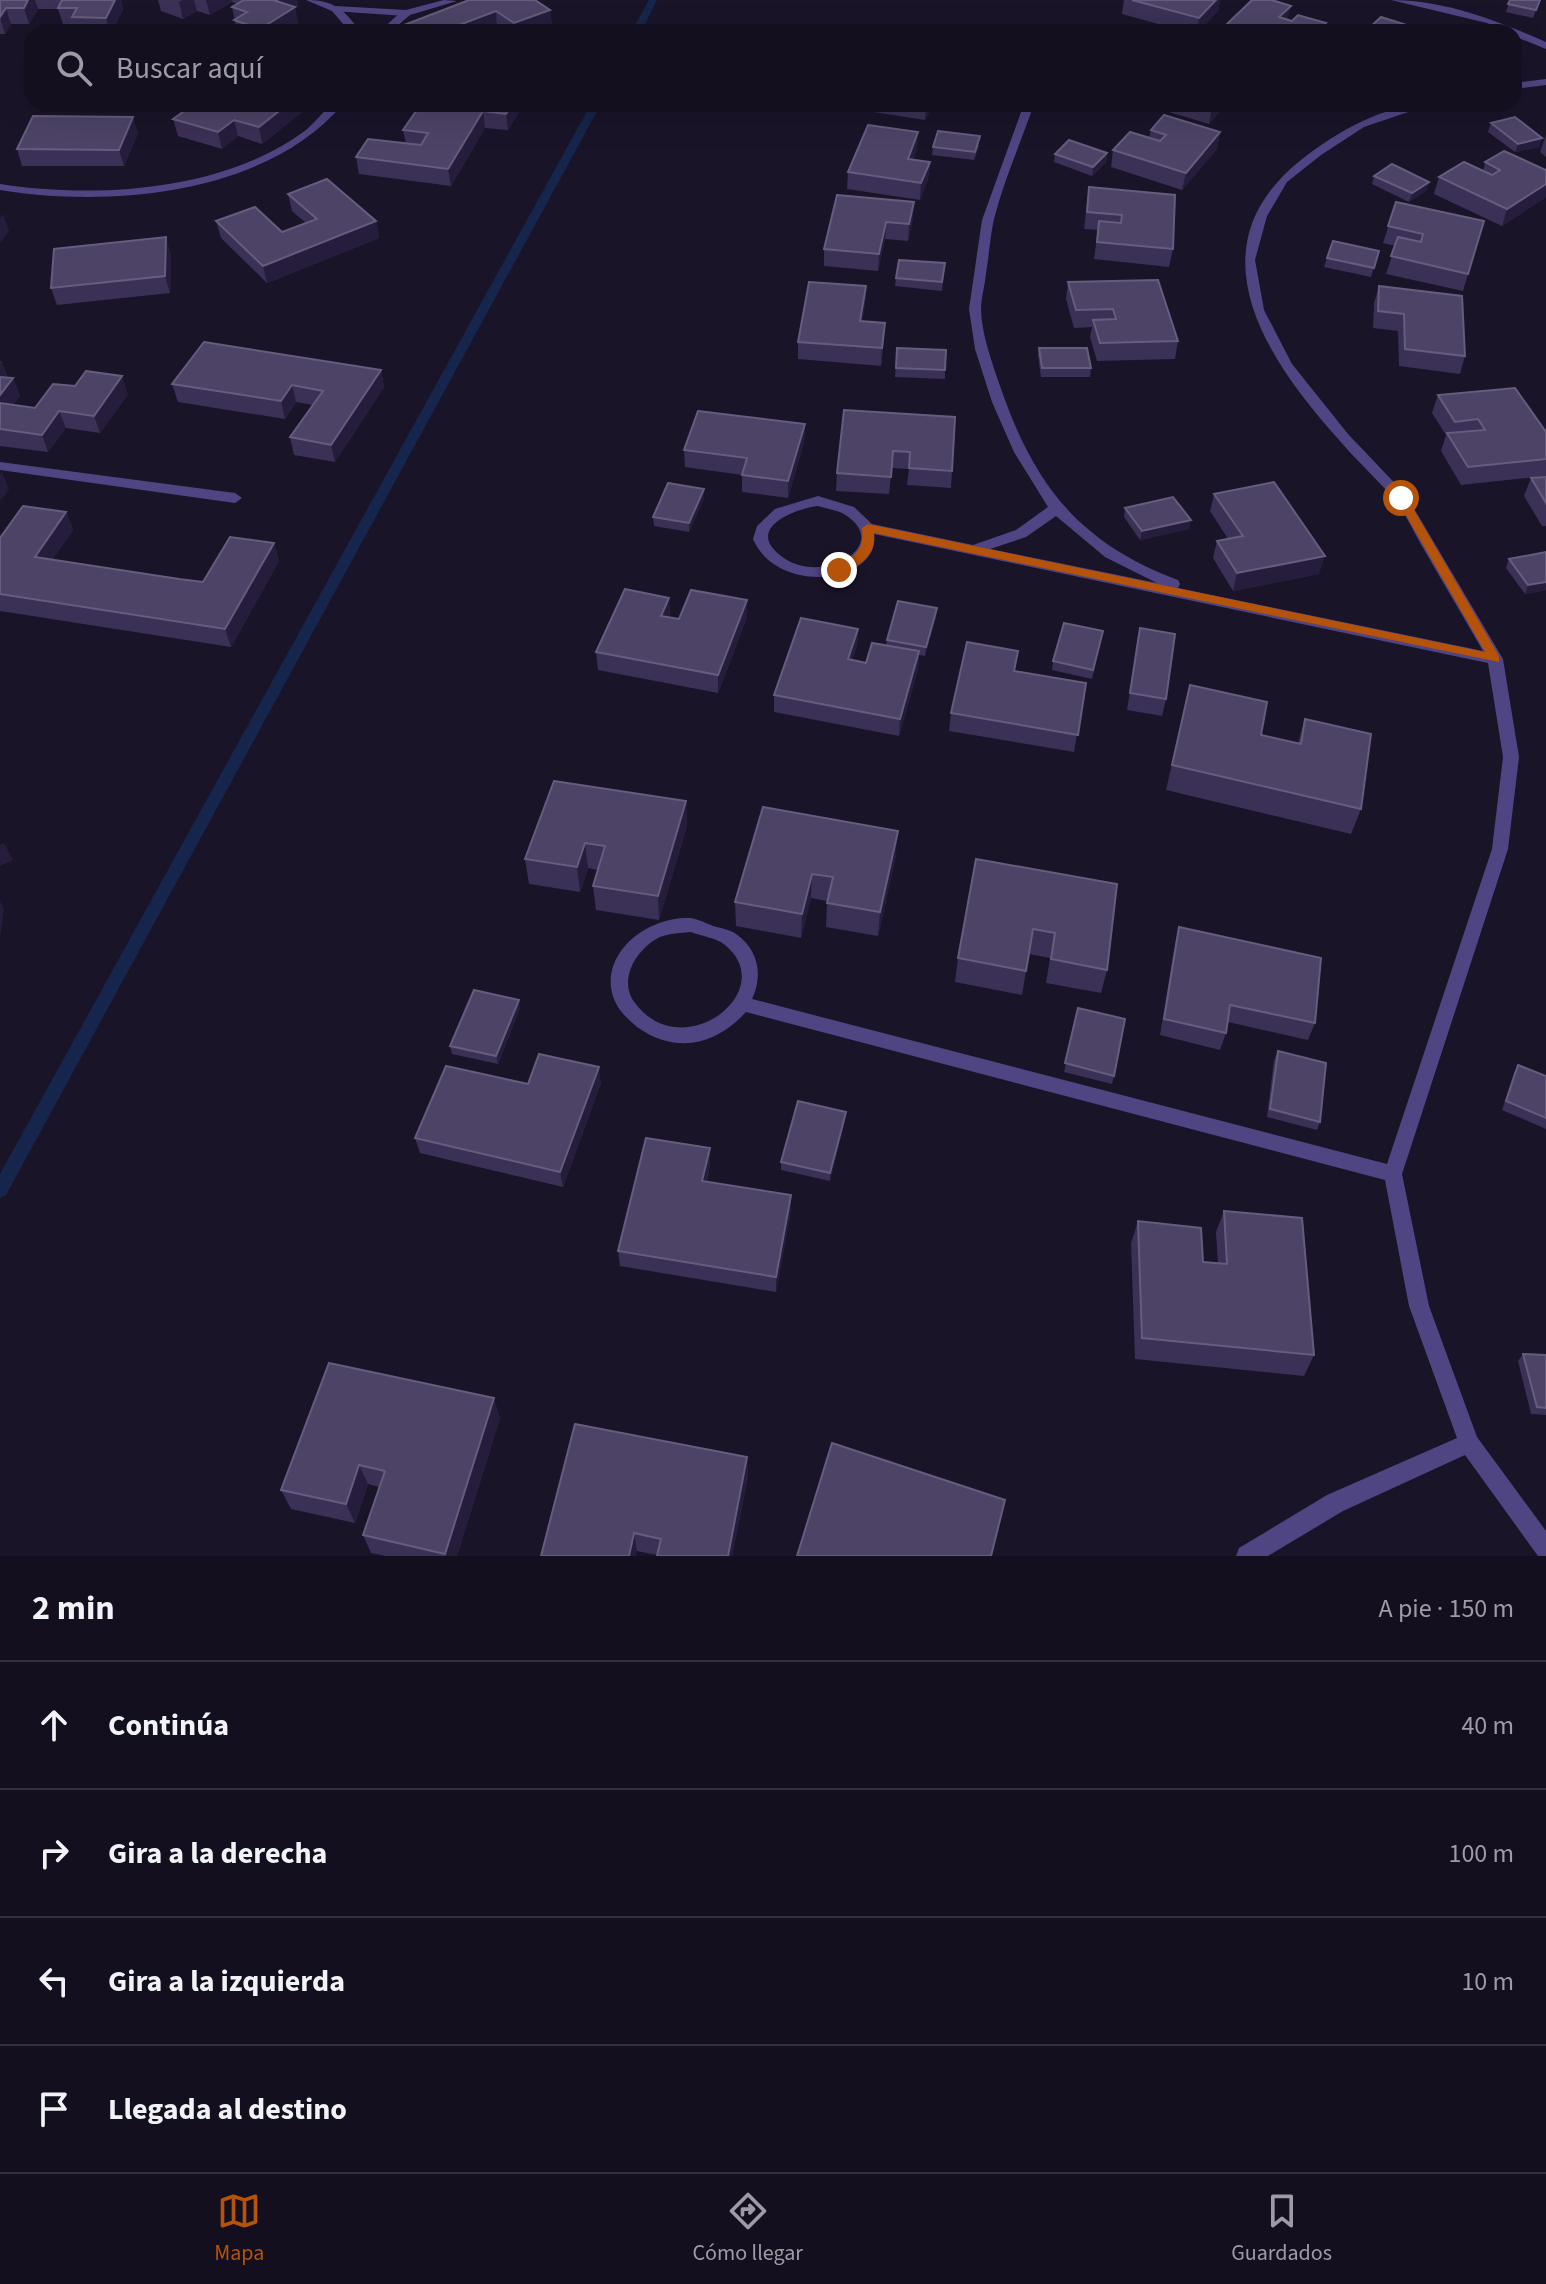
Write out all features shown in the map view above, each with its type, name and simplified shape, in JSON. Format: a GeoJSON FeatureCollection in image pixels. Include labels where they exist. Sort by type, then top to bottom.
{"type":"FeatureCollection","features":[{"type":"Feature","properties":{"kind":"street"},"geometry":{"type":"LineString","coordinates":[[311,0],[336,9],[406,13],[452,1]]}},
{"type":"Feature","properties":{"kind":"street"},"geometry":{"type":"LineString","coordinates":[[1396,0],[1497,24]]}},
{"type":"Feature","properties":{"kind":"street"},"geometry":{"type":"LineString","coordinates":[[336,9],[349,24]]}},
{"type":"Feature","properties":{"kind":"street"},"geometry":{"type":"LineString","coordinates":[[393,24],[406,13]]}},
{"type":"Feature","properties":{"kind":"street"},"geometry":{"type":"LineString","coordinates":[[1522,35],[1546,46]]}},
{"type":"Feature","properties":{"kind":"street"},"geometry":{"type":"LineString","coordinates":[[1522,85],[1546,82]]}},
{"type":"Feature","properties":{"kind":"street"},"geometry":{"type":"LineString","coordinates":[[0,187],[27,193],[103,195],[228,174],[292,147],[332,112]]}},
{"type":"Feature","properties":{"kind":"street"},"geometry":{"type":"LineString","coordinates":[[1026,112],[988,220],[975,309],[981,349],[999,402],[1021,452],[1056,508],[1079,533],[1109,555],[1164,581],[1224,602]]}},
{"type":"Feature","properties":{"kind":"street"},"geometry":{"type":"LineString","coordinates":[[1401,112],[1360,125],[1283,180],[1261,216],[1249,260],[1258,310],[1286,365],[1343,437],[1401,498],[1495,659],[1511,757],[1500,849],[1393,1174],[1419,1306],[1469,1443],[1546,1549]]}},
{"type":"Feature","properties":{"kind":"street"},"geometry":{"type":"LineString","coordinates":[[0,466],[235,498]]}},
{"type":"Feature","properties":{"kind":"street"},"geometry":{"type":"LineString","coordinates":[[868,528],[869,541],[865,552],[855,563],[821,573],[802,572],[778,562],[764,546],[762,534],[765,523],[786,506],[818,501],[849,509],[861,517],[868,528],[1495,659]]}},
{"type":"Feature","properties":{"kind":"street"},"geometry":{"type":"LineString","coordinates":[[969,548],[1010,541],[1039,524],[1056,508]]}},
{"type":"Feature","properties":{"kind":"street"},"geometry":{"type":"LineString","coordinates":[[691,925],[712,929],[729,938],[742,951],[750,967],[752,986],[744,1004],[731,1019],[711,1031],[689,1036],[665,1034],[645,1025],[629,1011],[620,994],[619,977],[635,945],[652,933],[691,925]]}},
{"type":"Feature","properties":{"kind":"street"},"geometry":{"type":"LineString","coordinates":[[744,1004],[1393,1174]]}},
{"type":"Feature","properties":{"kind":"street"},"geometry":{"type":"LineString","coordinates":[[1247,1556],[1335,1503],[1469,1443]]}},
{"type":"Feature","properties":{"kind":"building"},"geometry":{"type":"Polygon","coordinates":[[[0,0],[28,0],[24,8],[6,8],[0,17],[0,0]]]}},
{"type":"Feature","properties":{"kind":"building"},"geometry":{"type":"Polygon","coordinates":[[[62,0],[115,0],[106,18],[72,17],[77,8],[58,8],[62,0]]]}},
{"type":"Feature","properties":{"kind":"building"},"geometry":{"type":"Polygon","coordinates":[[[244,0],[278,0],[295,7],[268,24],[246,24],[234,20],[247,12],[232,7],[244,0]]]}},
{"type":"Feature","properties":{"kind":"building"},"geometry":{"type":"Polygon","coordinates":[[[469,0],[535,0],[550,10],[514,23],[496,11],[462,24],[407,24],[469,0]]]}},
{"type":"Feature","properties":{"kind":"building"},"geometry":{"type":"Polygon","coordinates":[[[1132,0],[1216,0],[1199,18],[1132,0]]]}},
{"type":"Feature","properties":{"kind":"building"},"geometry":{"type":"Polygon","coordinates":[[[1252,0],[1272,0],[1291,6],[1279,17],[1292,21],[1298,15],[1326,23],[1325,24],[1227,24],[1252,0]]]}},
{"type":"Feature","properties":{"kind":"building"},"geometry":{"type":"Polygon","coordinates":[[[1510,0],[1540,0],[1536,10],[1508,4],[1510,0]]]}},
{"type":"Feature","properties":{"kind":"building"},"geometry":{"type":"Polygon","coordinates":[[[1381,17],[1403,24],[1374,24],[1381,17]]]}},
{"type":"Feature","properties":{"kind":"building"},"geometry":{"type":"Polygon","coordinates":[[[183,112],[278,112],[259,127],[234,120],[218,132],[173,119],[183,112]]]}},
{"type":"Feature","properties":{"kind":"building"},"geometry":{"type":"Polygon","coordinates":[[[415,112],[482,112],[448,169],[356,157],[368,139],[421,145],[428,133],[403,130],[415,112]]]}},
{"type":"Feature","properties":{"kind":"building"},"geometry":{"type":"Polygon","coordinates":[[[1164,115],[1220,132],[1186,173],[1113,150],[1130,132],[1160,141],[1166,135],[1151,130],[1164,115]]]}},
{"type":"Feature","properties":{"kind":"building"},"geometry":{"type":"Polygon","coordinates":[[[33,116],[133,117],[119,150],[17,149],[33,116]]]}},
{"type":"Feature","properties":{"kind":"building"},"geometry":{"type":"Polygon","coordinates":[[[1515,117],[1542,138],[1518,144],[1491,123],[1515,117]]]}},
{"type":"Feature","properties":{"kind":"building"},"geometry":{"type":"Polygon","coordinates":[[[868,125],[918,132],[908,159],[930,162],[921,183],[848,172],[868,125]]]}},
{"type":"Feature","properties":{"kind":"building"},"geometry":{"type":"Polygon","coordinates":[[[938,131],[980,136],[975,152],[933,147],[938,131]]]}},
{"type":"Feature","properties":{"kind":"building"},"geometry":{"type":"Polygon","coordinates":[[[1069,140],[1107,153],[1093,167],[1055,154],[1069,140]]]}},
{"type":"Feature","properties":{"kind":"building"},"geometry":{"type":"Polygon","coordinates":[[[1504,151],[1546,170],[1546,184],[1507,209],[1439,177],[1464,162],[1492,175],[1500,170],[1485,162],[1504,151]]]}},
{"type":"Feature","properties":{"kind":"building"},"geometry":{"type":"Polygon","coordinates":[[[1392,164],[1429,182],[1412,193],[1374,176],[1392,164]]]}},
{"type":"Feature","properties":{"kind":"building"},"geometry":{"type":"Polygon","coordinates":[[[327,179],[376,221],[263,266],[216,221],[255,207],[282,232],[317,219],[288,194],[327,179]]]}},
{"type":"Feature","properties":{"kind":"building"},"geometry":{"type":"Polygon","coordinates":[[[1089,187],[1175,195],[1173,249],[1097,242],[1099,221],[1121,223],[1122,215],[1087,212],[1089,187]]]}},
{"type":"Feature","properties":{"kind":"building"},"geometry":{"type":"Polygon","coordinates":[[[837,195],[914,202],[909,224],[886,222],[879,254],[824,249],[837,195]]]}},
{"type":"Feature","properties":{"kind":"building"},"geometry":{"type":"Polygon","coordinates":[[[1396,202],[1484,221],[1468,274],[1391,256],[1398,237],[1421,242],[1423,234],[1388,226],[1396,202]]]}},
{"type":"Feature","properties":{"kind":"building"},"geometry":{"type":"Polygon","coordinates":[[[166,237],[165,276],[51,288],[54,249],[166,237]]]}},
{"type":"Feature","properties":{"kind":"building"},"geometry":{"type":"Polygon","coordinates":[[[1333,241],[1379,251],[1374,268],[1327,258],[1333,241]]]}},
{"type":"Feature","properties":{"kind":"building"},"geometry":{"type":"Polygon","coordinates":[[[899,260],[945,263],[942,282],[896,278],[899,260]]]}},
{"type":"Feature","properties":{"kind":"building"},"geometry":{"type":"Polygon","coordinates":[[[1158,280],[1178,341],[1100,343],[1093,320],[1116,319],[1113,309],[1076,310],[1068,282],[1158,280]]]}},
{"type":"Feature","properties":{"kind":"building"},"geometry":{"type":"Polygon","coordinates":[[[809,282],[866,286],[860,321],[885,323],[882,348],[798,342],[809,282]]]}},
{"type":"Feature","properties":{"kind":"building"},"geometry":{"type":"Polygon","coordinates":[[[1379,286],[1462,296],[1465,356],[1405,349],[1404,314],[1378,311],[1379,286]]]}},
{"type":"Feature","properties":{"kind":"building"},"geometry":{"type":"Polygon","coordinates":[[[204,342],[381,370],[331,445],[290,437],[323,391],[292,385],[281,401],[172,384],[204,342]]]}},
{"type":"Feature","properties":{"kind":"building"},"geometry":{"type":"Polygon","coordinates":[[[897,348],[946,350],[945,370],[896,368],[897,348]]]}},
{"type":"Feature","properties":{"kind":"building"},"geometry":{"type":"Polygon","coordinates":[[[1039,348],[1087,348],[1091,368],[1042,368],[1039,348]]]}},
{"type":"Feature","properties":{"kind":"building"},"geometry":{"type":"Polygon","coordinates":[[[86,371],[122,376],[94,416],[59,411],[42,435],[0,429],[0,403],[35,408],[53,384],[75,386],[86,371]]]}},
{"type":"Feature","properties":{"kind":"building"},"geometry":{"type":"Polygon","coordinates":[[[0,377],[13,378],[0,395],[0,377]]]}},
{"type":"Feature","properties":{"kind":"building"},"geometry":{"type":"Polygon","coordinates":[[[1515,388],[1546,432],[1546,459],[1468,467],[1447,433],[1485,430],[1478,419],[1455,422],[1438,395],[1515,388]]]}},
{"type":"Feature","properties":{"kind":"building"},"geometry":{"type":"Polygon","coordinates":[[[844,410],[955,417],[952,471],[909,468],[910,452],[893,451],[891,477],[837,473],[844,410]]]}},
{"type":"Feature","properties":{"kind":"building"},"geometry":{"type":"Polygon","coordinates":[[[698,411],[805,424],[788,481],[742,475],[747,458],[684,450],[698,411]]]}},
{"type":"Feature","properties":{"kind":"building"},"geometry":{"type":"Polygon","coordinates":[[[1546,477],[1546,503],[1531,478],[1546,477]]]}},
{"type":"Feature","properties":{"kind":"building"},"geometry":{"type":"Polygon","coordinates":[[[1274,482],[1325,556],[1237,573],[1217,541],[1243,536],[1214,494],[1274,482]]]}},
{"type":"Feature","properties":{"kind":"building"},"geometry":{"type":"Polygon","coordinates":[[[668,483],[704,489],[689,523],[653,517],[668,483]]]}},
{"type":"Feature","properties":{"kind":"building"},"geometry":{"type":"Polygon","coordinates":[[[1173,497],[1191,520],[1142,531],[1125,508],[1173,497]]]}},
{"type":"Feature","properties":{"kind":"building"},"geometry":{"type":"Polygon","coordinates":[[[23,506],[66,512],[35,557],[179,579],[203,582],[230,537],[274,543],[225,629],[0,594],[0,538],[23,506]]]}},
{"type":"Feature","properties":{"kind":"building"},"geometry":{"type":"Polygon","coordinates":[[[1546,552],[1546,582],[1528,585],[1509,559],[1546,552]]]}},
{"type":"Feature","properties":{"kind":"building"},"geometry":{"type":"Polygon","coordinates":[[[625,589],[669,598],[661,616],[679,619],[691,590],[747,600],[718,675],[596,652],[625,589]]]}},
{"type":"Feature","properties":{"kind":"building"},"geometry":{"type":"Polygon","coordinates":[[[898,601],[937,608],[926,647],[887,640],[898,601]]]}},
{"type":"Feature","properties":{"kind":"building"},"geometry":{"type":"Polygon","coordinates":[[[801,618],[858,629],[848,659],[866,663],[872,643],[919,651],[900,719],[774,695],[801,618]]]}},
{"type":"Feature","properties":{"kind":"building"},"geometry":{"type":"Polygon","coordinates":[[[1064,623],[1103,631],[1093,670],[1053,661],[1064,623]]]}},
{"type":"Feature","properties":{"kind":"building"},"geometry":{"type":"Polygon","coordinates":[[[1140,628],[1175,634],[1166,699],[1130,693],[1140,628]]]}},
{"type":"Feature","properties":{"kind":"building"},"geometry":{"type":"Polygon","coordinates":[[[967,642],[1018,651],[1014,671],[1086,683],[1078,735],[951,713],[967,642]]]}},
{"type":"Feature","properties":{"kind":"building"},"geometry":{"type":"Polygon","coordinates":[[[1190,685],[1267,702],[1261,735],[1301,744],[1305,719],[1371,734],[1361,809],[1172,765],[1190,685]]]}},
{"type":"Feature","properties":{"kind":"building"},"geometry":{"type":"Polygon","coordinates":[[[554,781],[686,801],[658,896],[593,886],[605,846],[585,843],[577,867],[525,859],[554,781]]]}},
{"type":"Feature","properties":{"kind":"building"},"geometry":{"type":"Polygon","coordinates":[[[763,807],[898,831],[880,912],[827,903],[833,877],[812,874],[802,914],[735,902],[763,807]]]}},
{"type":"Feature","properties":{"kind":"building"},"geometry":{"type":"Polygon","coordinates":[[[976,859],[1117,884],[1107,970],[1051,959],[1055,933],[1033,929],[1026,971],[958,958],[976,859]]]}},
{"type":"Feature","properties":{"kind":"building"},"geometry":{"type":"Polygon","coordinates":[[[1179,927],[1321,958],[1315,1023],[1230,1005],[1226,1033],[1164,1019],[1179,927]]]}},
{"type":"Feature","properties":{"kind":"building"},"geometry":{"type":"Polygon","coordinates":[[[474,990],[519,1000],[496,1056],[450,1046],[474,990]]]}},
{"type":"Feature","properties":{"kind":"building"},"geometry":{"type":"Polygon","coordinates":[[[1078,1008],[1125,1019],[1114,1076],[1065,1063],[1078,1008]]]}},
{"type":"Feature","properties":{"kind":"building"},"geometry":{"type":"Polygon","coordinates":[[[1278,1051],[1326,1063],[1320,1122],[1270,1109],[1278,1051]]]}},
{"type":"Feature","properties":{"kind":"building"},"geometry":{"type":"Polygon","coordinates":[[[539,1054],[599,1067],[560,1172],[415,1138],[446,1066],[528,1084],[539,1054]]]}},
{"type":"Feature","properties":{"kind":"building"},"geometry":{"type":"Polygon","coordinates":[[[1518,1065],[1546,1076],[1546,1118],[1506,1101],[1518,1065]]]}},
{"type":"Feature","properties":{"kind":"building"},"geometry":{"type":"Polygon","coordinates":[[[798,1101],[846,1112],[830,1173],[781,1162],[798,1101]]]}},
{"type":"Feature","properties":{"kind":"building"},"geometry":{"type":"Polygon","coordinates":[[[646,1138],[710,1148],[702,1181],[791,1195],[776,1277],[618,1251],[646,1138]]]}},
{"type":"Feature","properties":{"kind":"building"},"geometry":{"type":"Polygon","coordinates":[[[1224,1211],[1302,1218],[1314,1355],[1142,1338],[1138,1221],[1201,1228],[1203,1262],[1227,1264],[1224,1211]]]}},
{"type":"Feature","properties":{"kind":"building"},"geometry":{"type":"Polygon","coordinates":[[[1523,1354],[1546,1355],[1546,1408],[1537,1407],[1523,1354]]]}},
{"type":"Feature","properties":{"kind":"building"},"geometry":{"type":"Polygon","coordinates":[[[329,1363],[494,1398],[445,1554],[363,1535],[385,1471],[359,1465],[346,1504],[281,1490],[329,1363]]]}},
{"type":"Feature","properties":{"kind":"building"},"geometry":{"type":"Polygon","coordinates":[[[575,1424],[747,1457],[728,1556],[657,1556],[661,1539],[634,1533],[629,1556],[541,1556],[575,1424]]]}},
{"type":"Feature","properties":{"kind":"building"},"geometry":{"type":"Polygon","coordinates":[[[832,1443],[1005,1500],[991,1556],[797,1556],[832,1443]]]}},
{"type":"Feature","properties":{"kind":"waterway"},"geometry":{"type":"LineString","coordinates":[[640,24],[653,0]]}},
{"type":"Feature","properties":{"kind":"waterway"},"geometry":{"type":"LineString","coordinates":[[0,1190],[592,112]]}},
{"type":"Feature","properties":{"kind":"route"},"geometry":{"type":"LineString","coordinates":[[839,570],[855,563],[865,552],[869,541],[868,528],[1495,659],[1401,498]]}}]}
